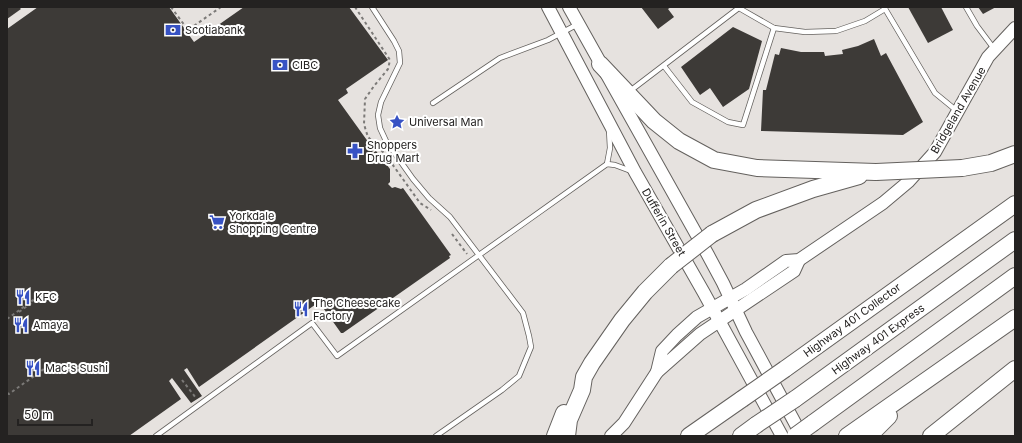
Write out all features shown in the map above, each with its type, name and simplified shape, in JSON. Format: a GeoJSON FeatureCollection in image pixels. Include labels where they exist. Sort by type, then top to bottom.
{"type":"FeatureCollection","features":[{"type":"Feature","properties":{"kind":"highway"},"geometry":{"type":"LineString","coordinates":[[600,64],[654,121],[679,141],[714,160],[757,168],[876,172],[962,168],[991,163],[1015,154]]}},
{"type":"Feature","properties":{"kind":"highway"},"geometry":{"type":"LineString","coordinates":[[555,436],[576,386],[584,377],[622,320],[645,292],[671,266],[712,234],[756,210],[813,189],[876,172]]}},
{"type":"Feature","properties":{"kind":"highway","name":"Highway 401 Collector"},"geometry":{"type":"LineString","coordinates":[[689,436],[1015,204]]}},
{"type":"Feature","properties":{"kind":"highway","name":"Highway 401 Express"},"geometry":{"type":"LineString","coordinates":[[741,436],[795,399],[1015,240]]}},
{"type":"Feature","properties":{"kind":"highway"},"geometry":{"type":"LineString","coordinates":[[795,436],[1015,276]]}},
{"type":"Feature","properties":{"kind":"highway"},"geometry":{"type":"LineString","coordinates":[[847,436],[1015,318]]}},
{"type":"Feature","properties":{"kind":"highway"},"geometry":{"type":"LineString","coordinates":[[932,436],[1015,369]]}},
{"type":"Feature","properties":{"kind":"highway"},"geometry":{"type":"LineString","coordinates":[[567,436],[569,420],[582,390],[584,377]]}},
{"type":"Feature","properties":{"kind":"highway"},"geometry":{"type":"LineString","coordinates":[[869,436],[922,384]]}},
{"type":"Feature","properties":{"kind":"main road","name":"Dufferin Street"},"geometry":{"type":"LineString","coordinates":[[548,7],[635,172],[782,436]]}},
{"type":"Feature","properties":{"kind":"main road","name":"Dufferin Street"},"geometry":{"type":"LineString","coordinates":[[569,7],[708,255],[735,310],[802,436]]}},
{"type":"Feature","properties":{"kind":"main road","name":"Bridgeland Avenue"},"geometry":{"type":"LineString","coordinates":[[657,372],[662,351],[697,317],[746,289],[786,261],[799,260],[883,203],[908,182],[935,152],[988,57],[1015,28]]}},
{"type":"Feature","properties":{"kind":"main road","name":"Bridgeland Avenue"},"geometry":{"type":"LineString","coordinates":[[657,372],[695,337],[794,271],[799,260]]}},
{"type":"Feature","properties":{"kind":"main road"},"geometry":{"type":"LineString","coordinates":[[611,436],[624,423],[657,372]]}},
{"type":"Feature","properties":{"kind":"lane"},"geometry":{"type":"LineString","coordinates":[[372,7],[394,41],[399,51],[400,63],[381,102],[378,115],[380,128],[389,146],[412,179],[429,198],[450,217],[523,313],[531,347],[519,376],[502,390],[436,436]]}},
{"type":"Feature","properties":{"kind":"lane"},"geometry":{"type":"LineString","coordinates":[[628,93],[739,7],[774,28],[805,32],[836,31],[865,21],[884,8],[935,93],[958,112]]}},
{"type":"Feature","properties":{"kind":"lane"},"geometry":{"type":"LineString","coordinates":[[966,7],[977,26],[995,50]]}},
{"type":"Feature","properties":{"kind":"lane"},"geometry":{"type":"LineString","coordinates":[[433,103],[500,58],[548,40],[578,23]]}},
{"type":"Feature","properties":{"kind":"lane"},"geometry":{"type":"LineString","coordinates":[[664,66],[692,102],[728,122],[743,125],[774,28]]}},
{"type":"Feature","properties":{"kind":"lane"},"geometry":{"type":"LineString","coordinates":[[607,164],[610,148],[608,122]]}},
{"type":"Feature","properties":{"kind":"lane"},"geometry":{"type":"LineString","coordinates":[[156,436],[312,323],[337,356],[607,164],[615,165],[635,172]]}},
{"type":"Feature","properties":{"kind":"path"},"geometry":{"type":"LineString","coordinates":[[172,7],[188,30],[221,7]]}},
{"type":"Feature","properties":{"kind":"path"},"geometry":{"type":"LineString","coordinates":[[355,7],[390,60],[388,69],[365,99],[364,124],[368,137],[385,154],[420,203],[436,213]]}},
{"type":"Feature","properties":{"kind":"path"},"geometry":{"type":"LineString","coordinates":[[380,157],[385,154]]}},
{"type":"Feature","properties":{"kind":"path"},"geometry":{"type":"LineString","coordinates":[[449,229],[467,254]]}},
{"type":"Feature","properties":{"kind":"path"},"geometry":{"type":"LineString","coordinates":[[19,312],[41,296]]}},
{"type":"Feature","properties":{"kind":"path"},"geometry":{"type":"LineString","coordinates":[[7,319],[36,298]]}},
{"type":"Feature","properties":{"kind":"path"},"geometry":{"type":"LineString","coordinates":[[8,393],[55,361]]}},
{"type":"Feature","properties":{"kind":"path"},"geometry":{"type":"LineString","coordinates":[[182,380],[198,401]]}},
{"type":"Feature","properties":{"kind":"building"},"geometry":{"type":"Polygon","coordinates":[[[7,7],[19,7],[21,9],[7,19],[7,7]]]}},
{"type":"Feature","properties":{"kind":"building","name":"Yorkdale Shopping Centre"},"geometry":{"type":"Polygon","coordinates":[[[38,7],[169,7],[194,42],[244,7],[349,7],[388,60],[346,89],[348,93],[338,100],[374,150],[372,152],[373,153],[376,151],[390,169],[390,182],[388,184],[392,188],[403,188],[451,255],[449,256],[450,258],[343,333],[341,333],[319,302],[199,387],[187,368],[184,370],[202,396],[191,403],[172,378],[169,381],[181,399],[129,436],[7,436],[7,29],[38,7]]]}},
{"type":"Feature","properties":{"kind":"building"},"geometry":{"type":"Polygon","coordinates":[[[641,7],[671,7],[668,9],[674,17],[658,29],[641,7]]]}},
{"type":"Feature","properties":{"kind":"building"},"geometry":{"type":"Polygon","coordinates":[[[908,7],[941,7],[953,30],[928,43],[908,7]]]}},
{"type":"Feature","properties":{"kind":"building"},"geometry":{"type":"Polygon","coordinates":[[[978,7],[996,7],[983,14],[978,7]]]}},
{"type":"Feature","properties":{"kind":"building"},"geometry":{"type":"Polygon","coordinates":[[[733,27],[762,41],[749,89],[723,107],[710,88],[700,95],[681,67],[733,27]]]}},
{"type":"Feature","properties":{"kind":"building"},"geometry":{"type":"Polygon","coordinates":[[[874,39],[881,56],[886,53],[923,122],[903,135],[761,131],[763,90],[766,90],[775,54],[779,55],[781,48],[801,52],[824,52],[825,56],[843,54],[842,50],[858,46],[874,39]]]}},
{"type":"Feature","properties":{"kind":"place","name":"Scotiabank"},"geometry":{"type":"Point","coordinates":[173,30]}},
{"type":"Feature","properties":{"kind":"place","name":"CIBC"},"geometry":{"type":"Point","coordinates":[280,65]}},
{"type":"Feature","properties":{"kind":"place","name":"Universal Man"},"geometry":{"type":"Point","coordinates":[397,122]}},
{"type":"Feature","properties":{"kind":"place","name":"Shoppers Drug Mart"},"geometry":{"type":"Point","coordinates":[355,151]}},
{"type":"Feature","properties":{"kind":"place","name":"Yorkdale Shopping Centre"},"geometry":{"type":"Point","coordinates":[217,222]}},
{"type":"Feature","properties":{"kind":"place","name":"KFC"},"geometry":{"type":"Point","coordinates":[23,297]}},
{"type":"Feature","properties":{"kind":"place","name":"The Cheesecake Factory"},"geometry":{"type":"Point","coordinates":[301,309]}},
{"type":"Feature","properties":{"kind":"place","name":"Amaya"},"geometry":{"type":"Point","coordinates":[21,325]}},
{"type":"Feature","properties":{"kind":"place","name":"Mac's Sushi"},"geometry":{"type":"Point","coordinates":[33,368]}}]}
